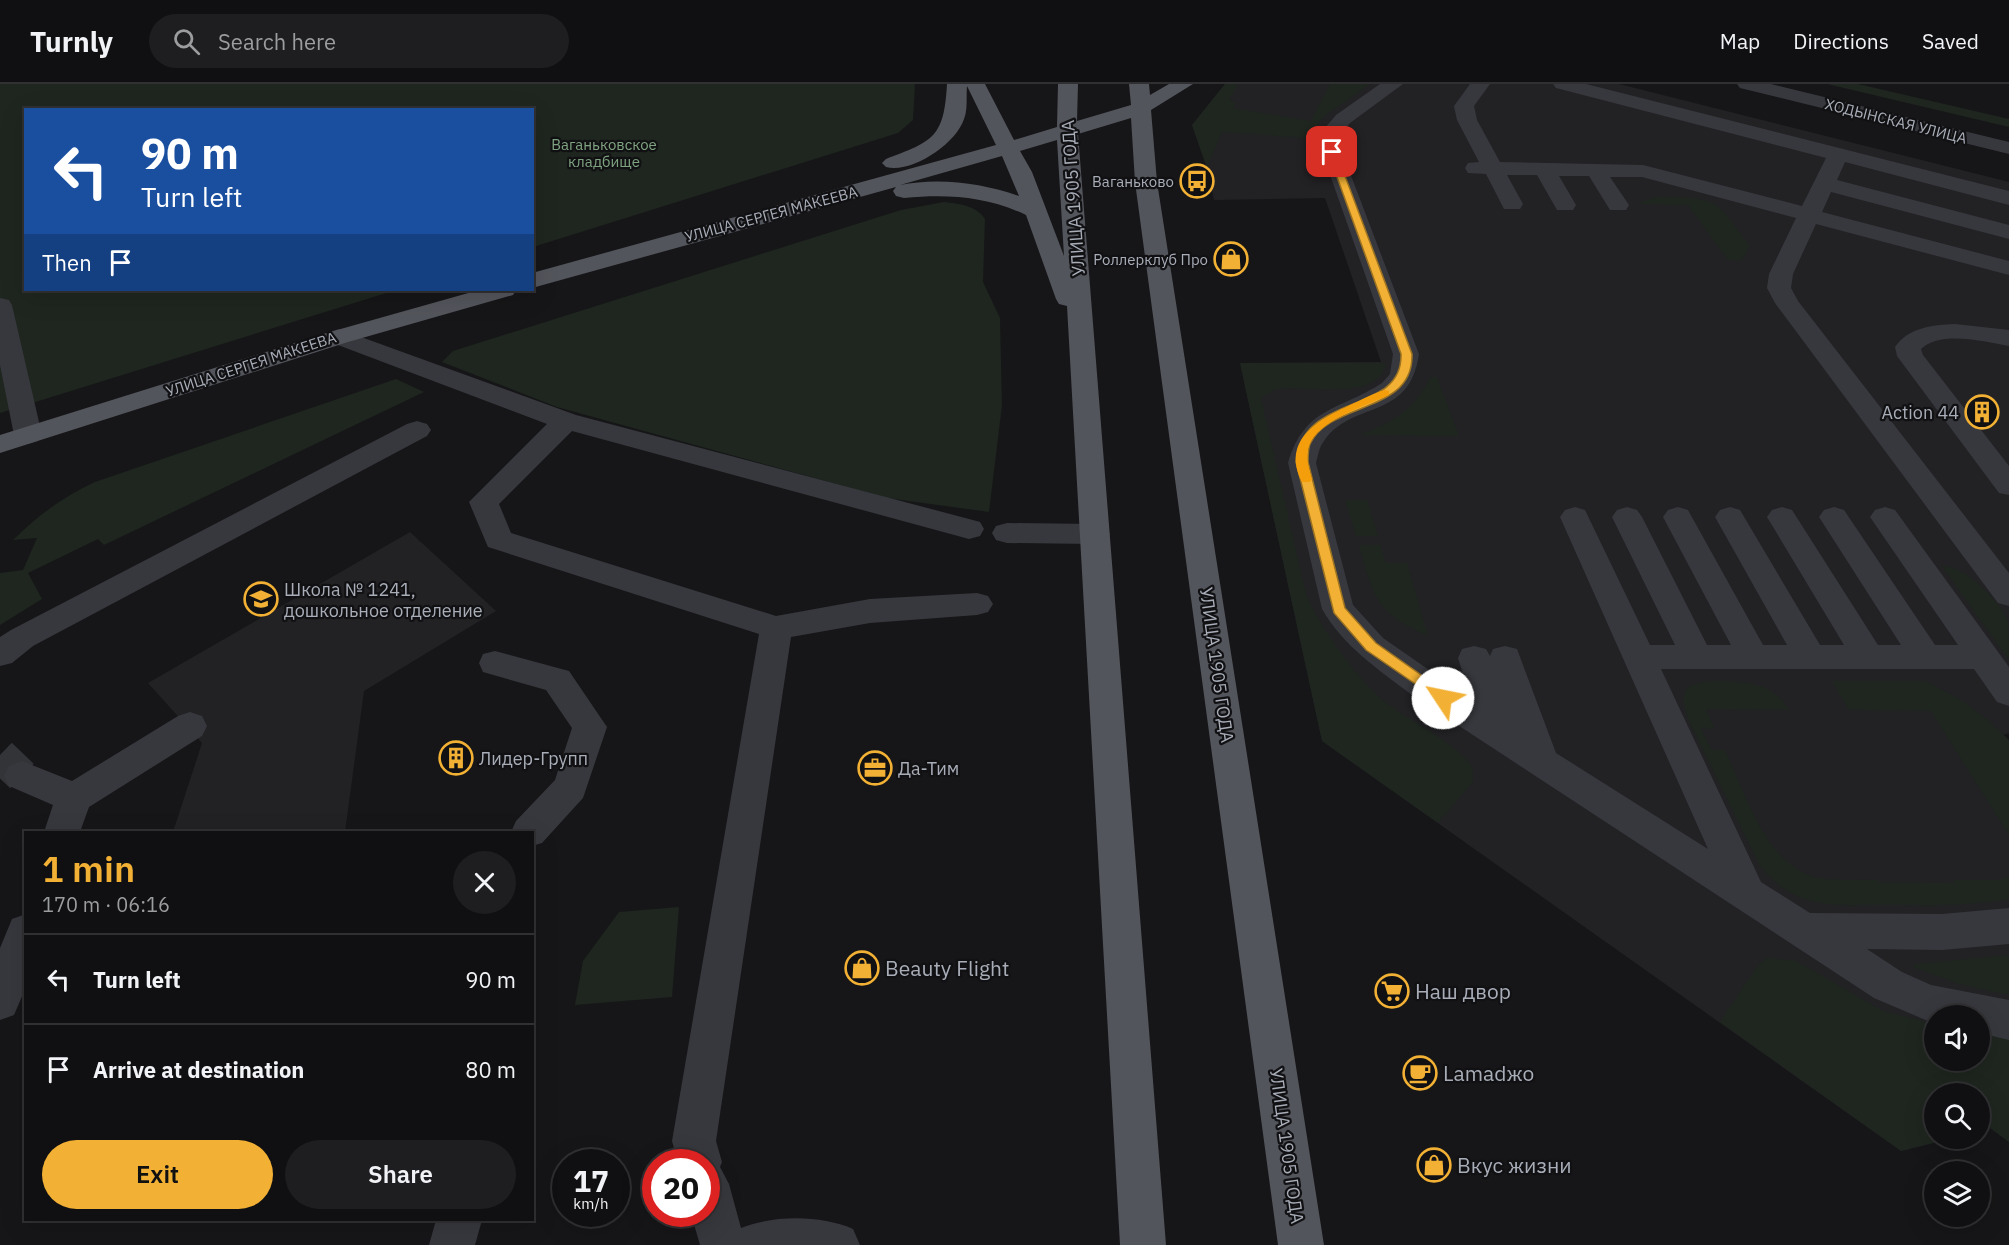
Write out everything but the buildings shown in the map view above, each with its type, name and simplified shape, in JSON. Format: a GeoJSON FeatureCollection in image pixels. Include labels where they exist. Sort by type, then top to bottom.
{"type":"FeatureCollection","features":[{"type":"Feature","properties":{"kind":"main road"},"geometry":{"type":"LineString","coordinates":[[711,231],[907,158],[932,146],[946,134],[954,120],[957,84]]}},
{"type":"Feature","properties":{"kind":"main road"},"geometry":{"type":"LineString","coordinates":[[975,84],[993,122],[1009,148],[1035,211],[1084,345]]}},
{"type":"Feature","properties":{"kind":"main road","name":"УЛИЦА 1905 ГОДА"},"geometry":{"type":"LineString","coordinates":[[1068,84],[1067,130],[1084,345],[1143,1245]]}},
{"type":"Feature","properties":{"kind":"main road","name":"УЛИЦА 1905 ГОДА"},"geometry":{"type":"LineString","coordinates":[[1139,84],[1139,109],[1148,194],[1301,1245]]}},
{"type":"Feature","properties":{"kind":"main road","name":"УЛИЦА СЕРГЕЯ МАКЕЕВА"},"geometry":{"type":"LineString","coordinates":[[534,280],[1009,148],[1139,109],[1183,84]]}},
{"type":"Feature","properties":{"kind":"main road"},"geometry":{"type":"LineString","coordinates":[[711,231],[894,192],[925,189],[964,190],[996,195],[1016,201],[1035,211]]}},
{"type":"Feature","properties":{"kind":"main road","name":"УЛИЦА СЕРГЕЯ МАКЕЕВА"},"geometry":{"type":"LineString","coordinates":[[0,444],[339,337],[500,291]]}},
{"type":"Feature","properties":{"kind":"street"},"geometry":{"type":"LineString","coordinates":[[1393,84],[1342,119],[1329,135],[1329,144],[1406,354],[1407,368],[1400,380],[1382,396],[1328,419],[1313,431],[1303,446],[1302,462],[1338,609],[1371,646],[1424,686],[1888,985],[1927,1003],[2009,1020]]}},
{"type":"Feature","properties":{"kind":"street"},"geometry":{"type":"LineString","coordinates":[[1480,84],[1464,106],[1467,120],[1512,204]]}},
{"type":"Feature","properties":{"kind":"street"},"geometry":{"type":"LineString","coordinates":[[1563,84],[1824,184],[2009,249]]}},
{"type":"Feature","properties":{"kind":"street","name":"ХОДЫНСКАЯ УЛИЦА"},"geometry":{"type":"LineString","coordinates":[[1747,84],[2009,148]]}},
{"type":"Feature","properties":{"kind":"street"},"geometry":{"type":"LineString","coordinates":[[1452,134],[1475,135]]}},
{"type":"Feature","properties":{"kind":"street"},"geometry":{"type":"LineString","coordinates":[[1469,168],[1493,168],[1524,177],[1544,168],[1575,177],[1594,168],[2009,198]]}},
{"type":"Feature","properties":{"kind":"street"},"geometry":{"type":"LineString","coordinates":[[1544,168],[1565,204]]}},
{"type":"Feature","properties":{"kind":"street"},"geometry":{"type":"LineString","coordinates":[[1594,168],[1618,204]]}},
{"type":"Feature","properties":{"kind":"street"},"geometry":{"type":"LineString","coordinates":[[1824,184],[2009,214]]}},
{"type":"Feature","properties":{"kind":"street"},"geometry":{"type":"LineString","coordinates":[[1824,184],[2009,232]]}},
{"type":"Feature","properties":{"kind":"street"},"geometry":{"type":"LineString","coordinates":[[1824,184],[2009,268]]}},
{"type":"Feature","properties":{"kind":"street"},"geometry":{"type":"LineString","coordinates":[[1824,184],[1781,274],[1779,288],[1787,303],[2009,595]]}},
{"type":"Feature","properties":{"kind":"street"},"geometry":{"type":"LineString","coordinates":[[0,305],[28,435]]}},
{"type":"Feature","properties":{"kind":"street"},"geometry":{"type":"LineString","coordinates":[[2009,338],[1938,332],[1923,334],[1913,339],[1908,347],[1910,357],[2009,486]]}},
{"type":"Feature","properties":{"kind":"street"},"geometry":{"type":"LineString","coordinates":[[339,337],[566,421],[969,529]]}},
{"type":"Feature","properties":{"kind":"street"},"geometry":{"type":"LineString","coordinates":[[566,421],[484,502],[499,540],[776,628],[870,610],[977,604]]}},
{"type":"Feature","properties":{"kind":"street"},"geometry":{"type":"LineString","coordinates":[[0,654],[22,638],[417,430]]}},
{"type":"Feature","properties":{"kind":"street"},"geometry":{"type":"LineString","coordinates":[[1575,517],[1747,894]]}},
{"type":"Feature","properties":{"kind":"street"},"geometry":{"type":"LineString","coordinates":[[1627,517],[1696,657]]}},
{"type":"Feature","properties":{"kind":"street"},"geometry":{"type":"LineString","coordinates":[[1678,517],[1754,658]]}},
{"type":"Feature","properties":{"kind":"street"},"geometry":{"type":"LineString","coordinates":[[1730,517],[1811,657]]}},
{"type":"Feature","properties":{"kind":"street"},"geometry":{"type":"LineString","coordinates":[[1782,517],[1869,657]]}},
{"type":"Feature","properties":{"kind":"street"},"geometry":{"type":"LineString","coordinates":[[1834,517],[1926,657]]}},
{"type":"Feature","properties":{"kind":"street"},"geometry":{"type":"LineString","coordinates":[[1885,517],[2009,693]]}},
{"type":"Feature","properties":{"kind":"street"},"geometry":{"type":"LineString","coordinates":[[1007,533],[1095,534]]}},
{"type":"Feature","properties":{"kind":"street"},"geometry":{"type":"LineString","coordinates":[[696,1149],[694,1141],[776,628]]}},
{"type":"Feature","properties":{"kind":"street"},"geometry":{"type":"LineString","coordinates":[[1639,657],[1984,657]]}},
{"type":"Feature","properties":{"kind":"street"},"geometry":{"type":"LineString","coordinates":[[1500,735],[1489,658],[1542,762]]}},
{"type":"Feature","properties":{"kind":"street"},"geometry":{"type":"LineString","coordinates":[[495,663],[556,680],[590,727],[570,788],[530,831]]}},
{"type":"Feature","properties":{"kind":"street"},"geometry":{"type":"LineString","coordinates":[[62,831],[74,798],[190,726]]}},
{"type":"Feature","properties":{"kind":"street"},"geometry":{"type":"LineString","coordinates":[[22,776],[74,798]]}},
{"type":"Feature","properties":{"kind":"street"},"geometry":{"type":"LineString","coordinates":[[1804,931],[1942,932],[2009,926]]}},
{"type":"Feature","properties":{"kind":"street"},"geometry":{"type":"LineString","coordinates":[[0,1001],[24,936]]}},
{"type":"Feature","properties":{"kind":"street"},"geometry":{"type":"LineString","coordinates":[[452,1245],[459,1221]]}},
{"type":"Feature","properties":{"kind":"street"},"geometry":{"type":"LineString","coordinates":[[718,1227],[723,1245]]}},
{"type":"Feature","properties":{"kind":"street"},"geometry":{"type":"LineString","coordinates":[[757,1245],[773,1242],[837,1245]]}},
{"type":"Feature","properties":{"kind":"shaded area"},"geometry":{"type":"Polygon","coordinates":[[[1225,84],[1619,84],[2009,182],[2009,733],[1999,737],[2009,753],[2009,1142],[1990,1128],[1990,1083],[1924,1083],[1924,1145],[1901,1151],[1322,741],[1240,363],[1381,362],[1325,198],[1214,200],[1207,168],[1192,125],[1225,84]]]}},
{"type":"Feature","properties":{"kind":"shaded area"},"geometry":{"type":"Polygon","coordinates":[[[410,532],[496,611],[364,691],[345,831],[173,831],[202,743],[148,683],[410,532]]]}},
{"type":"Feature","properties":{"kind":"green space","name":"Ваганьковское кладбище"},"geometry":{"type":"Polygon","coordinates":[[[0,84],[915,84],[913,120],[898,133],[534,247],[534,108],[24,108],[24,291],[393,291],[0,413],[0,84]]]}},
{"type":"Feature","properties":{"kind":"green space"},"geometry":{"type":"Polygon","coordinates":[[[1225,84],[1238,84],[1229,100],[1236,102],[1233,108],[1311,121],[1330,84],[1370,84],[1327,114],[1305,138],[1222,132],[1207,168],[1192,125],[1225,84]]]}},
{"type":"Feature","properties":{"kind":"green space"},"geometry":{"type":"Polygon","coordinates":[[[1827,84],[1858,84],[2009,119],[2009,127],[1827,84]]]}},
{"type":"Feature","properties":{"kind":"green space"},"geometry":{"type":"Polygon","coordinates":[[[1657,197],[1692,198],[1713,203],[1729,218],[1750,246],[1742,260],[1728,260],[1688,205],[1642,204],[1641,202],[1657,197]]]}},
{"type":"Feature","properties":{"kind":"green space"},"geometry":{"type":"Polygon","coordinates":[[[944,202],[972,208],[985,219],[983,282],[1000,318],[1002,405],[989,512],[887,498],[557,407],[442,362],[453,351],[901,210],[944,202]]]}},
{"type":"Feature","properties":{"kind":"green space"},"geometry":{"type":"Polygon","coordinates":[[[1240,363],[1386,363],[1381,375],[1371,383],[1357,387],[1277,389],[1261,398],[1305,590],[1317,616],[1347,660],[1378,696],[1443,740],[1466,759],[1472,768],[1473,782],[1438,823],[1322,741],[1240,363]]]}},
{"type":"Feature","properties":{"kind":"green space"},"geometry":{"type":"Polygon","coordinates":[[[1431,377],[1437,377],[1459,436],[1359,435],[1402,414],[1410,407],[1431,377]]]}},
{"type":"Feature","properties":{"kind":"green space"},"geometry":{"type":"Polygon","coordinates":[[[396,379],[424,392],[104,545],[98,539],[28,573],[42,599],[0,625],[0,573],[23,570],[37,538],[13,540],[32,522],[62,500],[95,482],[396,379]]]}},
{"type":"Feature","properties":{"kind":"green space"},"geometry":{"type":"Polygon","coordinates":[[[1345,500],[1367,500],[1378,536],[1356,536],[1345,500]]]}},
{"type":"Feature","properties":{"kind":"green space"},"geometry":{"type":"Polygon","coordinates":[[[1359,545],[1380,545],[1386,563],[1407,563],[1428,636],[1397,619],[1379,601],[1373,591],[1359,545]]]}},
{"type":"Feature","properties":{"kind":"green space"},"geometry":{"type":"Polygon","coordinates":[[[1942,566],[1971,578],[1998,604],[2008,622],[2009,660],[1942,566]]]}},
{"type":"Feature","properties":{"kind":"green space"},"geometry":{"type":"Polygon","coordinates":[[[1734,681],[1765,688],[1782,700],[1789,710],[1706,709],[1714,728],[1701,729],[1712,750],[1725,750],[1758,824],[1781,856],[1796,868],[1820,878],[1877,880],[1879,882],[1955,883],[1954,880],[1999,880],[2009,877],[2009,899],[1944,905],[1841,905],[1811,901],[1795,895],[1773,880],[1759,864],[1687,717],[1684,701],[1686,690],[1695,684],[1734,681]]]}},
{"type":"Feature","properties":{"kind":"green space"},"geometry":{"type":"Polygon","coordinates":[[[1832,681],[1925,681],[1956,697],[1987,719],[2009,740],[2009,835],[1931,711],[1849,710],[1832,681]]]}},
{"type":"Feature","properties":{"kind":"green space"},"geometry":{"type":"Polygon","coordinates":[[[679,907],[672,997],[575,1005],[583,961],[619,912],[679,907]]]}},
{"type":"Feature","properties":{"kind":"green space"},"geometry":{"type":"Polygon","coordinates":[[[2009,955],[2009,995],[1959,984],[1913,967],[1915,964],[2009,955]]]}},
{"type":"Feature","properties":{"kind":"green space"},"geometry":{"type":"Polygon","coordinates":[[[1767,958],[1796,961],[1883,1011],[1924,1021],[1924,1071],[1990,1071],[1990,1035],[2009,1038],[2009,1142],[1990,1128],[1990,1083],[1924,1083],[1924,1145],[1901,1151],[1720,1022],[1758,965],[1767,958]]]}},
{"type":"Feature","properties":{"kind":"tunnel"},"geometry":{"type":"LineString","coordinates":[[0,755],[22,776]]}},
{"type":"Feature","properties":{"kind":"slow traffic"},"geometry":{"type":"LineString","coordinates":[[1306,479],[1302,462],[1303,446],[1313,431],[1328,419],[1385,393]]}},
{"type":"Feature","properties":{"kind":"place","name":"Ваганьково"},"geometry":{"type":"Point","coordinates":[1197,181]}},
{"type":"Feature","properties":{"kind":"place","name":"Роллерклуб Про"},"geometry":{"type":"Point","coordinates":[1231,259]}},
{"type":"Feature","properties":{"kind":"place","name":"Action 44"},"geometry":{"type":"Point","coordinates":[1982,412]}},
{"type":"Feature","properties":{"kind":"place","name":"Школа № 1241, дошкольное отделение"},"geometry":{"type":"Point","coordinates":[261,599]}},
{"type":"Feature","properties":{"kind":"place","name":"Лидер-Групп"},"geometry":{"type":"Point","coordinates":[456,758]}},
{"type":"Feature","properties":{"kind":"place","name":"Да-Тим"},"geometry":{"type":"Point","coordinates":[875,768]}},
{"type":"Feature","properties":{"kind":"place","name":"Beauty Flight"},"geometry":{"type":"Point","coordinates":[862,968]}},
{"type":"Feature","properties":{"kind":"place","name":"Наш двор"},"geometry":{"type":"Point","coordinates":[1392,991]}},
{"type":"Feature","properties":{"kind":"place","name":"Lamadжo"},"geometry":{"type":"Point","coordinates":[1420,1073]}},
{"type":"Feature","properties":{"kind":"place","name":"Вкус жизни"},"geometry":{"type":"Point","coordinates":[1434,1165]}},
{"type":"Feature","properties":{"kind":"route"},"geometry":{"type":"LineString","coordinates":[[1332,152],[1406,354],[1407,368],[1400,380],[1382,396],[1328,419],[1313,431],[1303,446],[1302,462],[1338,609],[1371,646],[1443,698]]}}]}
